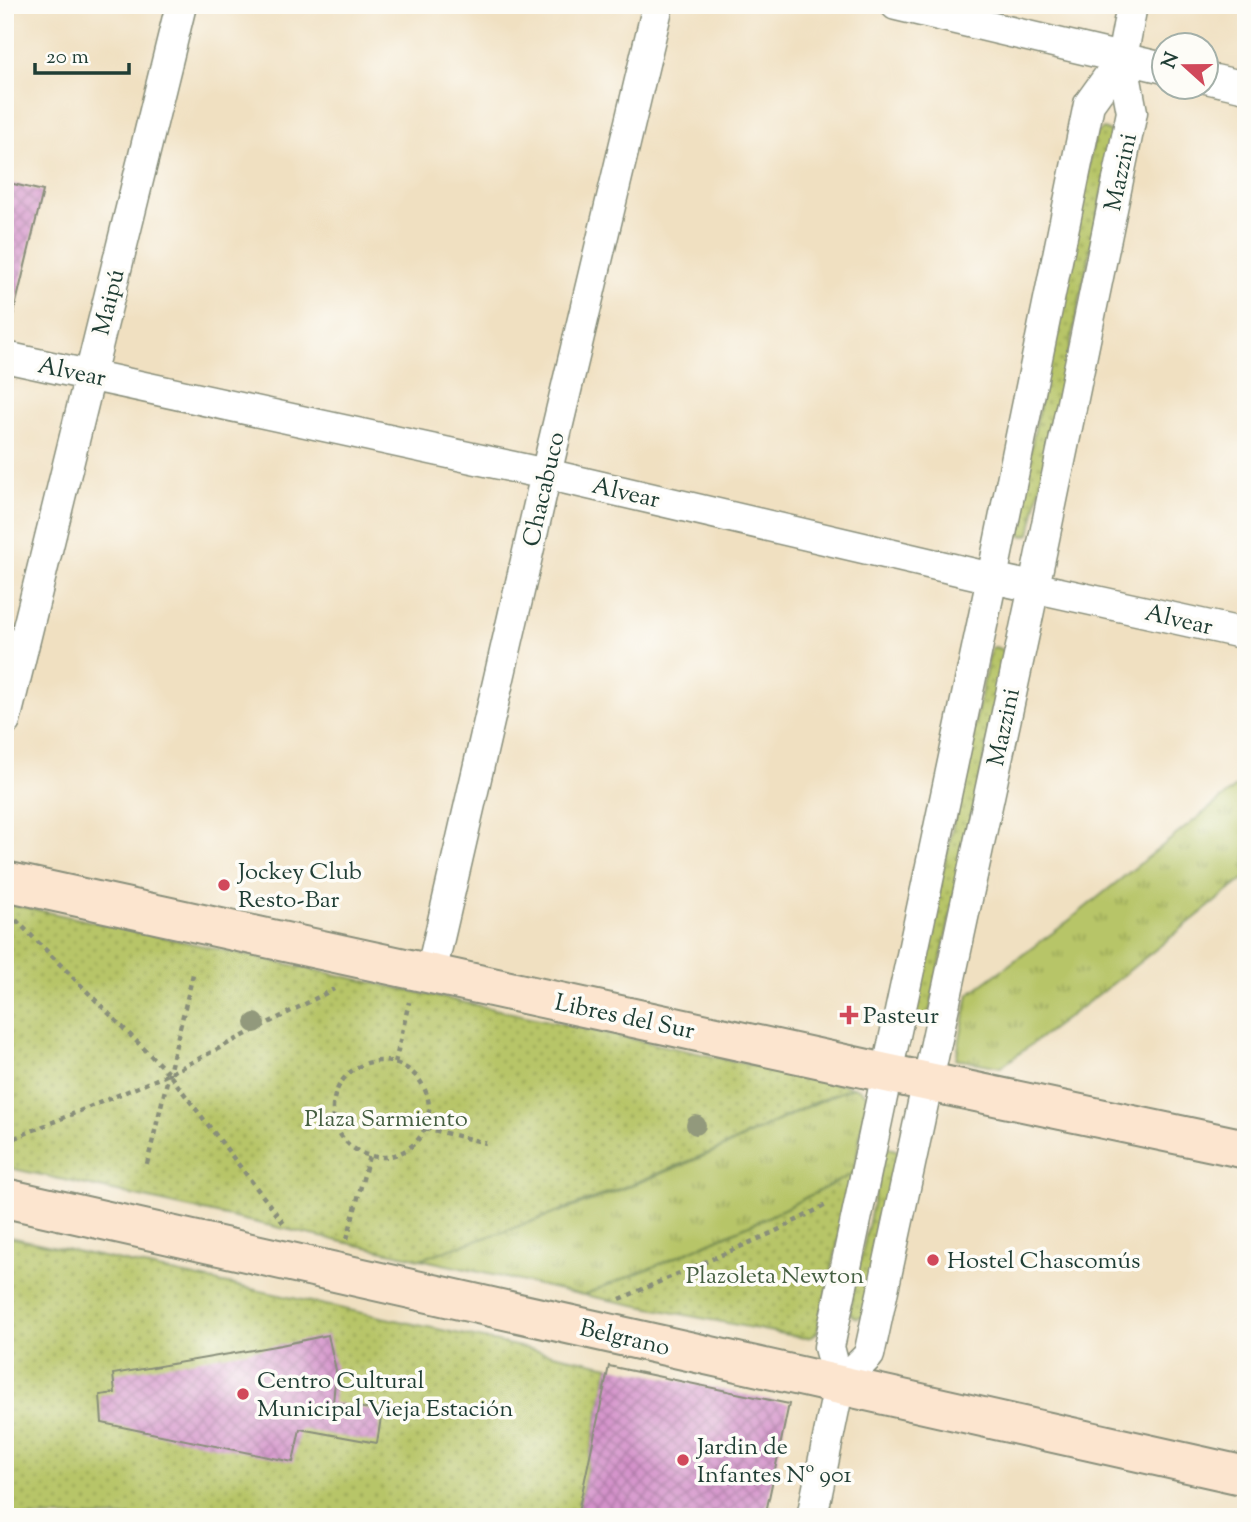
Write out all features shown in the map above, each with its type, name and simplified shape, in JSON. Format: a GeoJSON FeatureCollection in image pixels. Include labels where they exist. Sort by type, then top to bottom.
{"type":"FeatureCollection","features":[{"type":"Feature","properties":{"kind":"main road","name":"Libres del Sur"},"geometry":{"type":"LineString","coordinates":[[5,881],[1246,1149]]}},
{"type":"Feature","properties":{"kind":"main road","name":"Belgrano"},"geometry":{"type":"LineString","coordinates":[[5,1198],[1246,1476]]}},
{"type":"Feature","properties":{"kind":"street","name":"Maipú"},"geometry":{"type":"LineString","coordinates":[[5,721],[181,5]]}},
{"type":"Feature","properties":{"kind":"street","name":"Chacabuco"},"geometry":{"type":"LineString","coordinates":[[424,971],[658,5]]}},
{"type":"Feature","properties":{"kind":"street"},"geometry":{"type":"LineString","coordinates":[[896,5],[1150,65]]}},
{"type":"Feature","properties":{"kind":"street","name":"Mazzini"},"geometry":{"type":"LineString","coordinates":[[839,1385],[869,1355],[1034,587],[1132,112],[1122,58],[1132,5]]}},
{"type":"Feature","properties":{"kind":"street","name":"Mazzini"},"geometry":{"type":"LineString","coordinates":[[811,1517],[839,1385],[829,1348],[1089,104],[1122,58]]}},
{"type":"Feature","properties":{"kind":"street"},"geometry":{"type":"LineString","coordinates":[[1220,81],[1246,87]]}},
{"type":"Feature","properties":{"kind":"street","name":"Alvear"},"geometry":{"type":"LineString","coordinates":[[5,357],[546,474],[1246,634]]}},
{"type":"Feature","properties":{"kind":"path"},"geometry":{"type":"LineString","coordinates":[[15,919],[169,1073],[328,1270]]}},
{"type":"Feature","properties":{"kind":"path"},"geometry":{"type":"LineString","coordinates":[[147,1164],[194,970]]}},
{"type":"Feature","properties":{"kind":"path"},"geometry":{"type":"LineString","coordinates":[[395,1063],[424,971]]}},
{"type":"Feature","properties":{"kind":"path"},"geometry":{"type":"LineString","coordinates":[[5,1142],[169,1073],[337,987]]}},
{"type":"Feature","properties":{"kind":"path"},"geometry":{"type":"LineString","coordinates":[[379,1060],[395,1063],[410,1070],[421,1082],[429,1112],[425,1128],[417,1141],[405,1151],[390,1157],[359,1153],[347,1144],[337,1131],[332,1116],[333,1100],[339,1085],[349,1072],[363,1064],[379,1060]]}},
{"type":"Feature","properties":{"kind":"path"},"geometry":{"type":"LineString","coordinates":[[425,1128],[486,1143]]}},
{"type":"Feature","properties":{"kind":"path"},"geometry":{"type":"LineString","coordinates":[[328,1270],[369,1156]]}},
{"type":"Feature","properties":{"kind":"path"},"geometry":{"type":"LineString","coordinates":[[614,1302],[774,1231],[863,1186]]}},
{"type":"Feature","properties":{"kind":"green space"},"geometry":{"type":"Polygon","coordinates":[[[1103,129],[1111,132],[1114,139],[1030,534],[1022,536],[1014,531],[1095,134],[1103,129]]]}},
{"type":"Feature","properties":{"kind":"green space"},"geometry":{"type":"Polygon","coordinates":[[[991,648],[1003,650],[1006,657],[927,1024],[919,1026],[911,1021],[991,648]]]}},
{"type":"Feature","properties":{"kind":"green space"},"geometry":{"type":"Polygon","coordinates":[[[1246,779],[1246,877],[1111,985],[1001,1067],[956,1059],[969,994],[1062,926],[1246,779]]]}},
{"type":"Feature","properties":{"kind":"green space","name":"Plaza Sarmiento"},"geometry":{"type":"Polygon","coordinates":[[[15,905],[853,1087],[811,1104],[721,1148],[632,1184],[420,1259],[5,1167],[5,907],[15,905]]]}},
{"type":"Feature","properties":{"kind":"green space"},"geometry":{"type":"Polygon","coordinates":[[[853,1087],[867,1096],[854,1173],[770,1216],[583,1295],[420,1259],[648,1179],[853,1087]]]}},
{"type":"Feature","properties":{"kind":"green space"},"geometry":{"type":"Polygon","coordinates":[[[885,1149],[896,1150],[899,1157],[865,1315],[856,1317],[849,1312],[885,1149]]]}},
{"type":"Feature","properties":{"kind":"green space","name":"Plazoleta Newton"},"geometry":{"type":"Polygon","coordinates":[[[854,1173],[817,1333],[811,1337],[804,1338],[583,1295],[770,1216],[854,1173]]]}},
{"type":"Feature","properties":{"kind":"green space"},"geometry":{"type":"Polygon","coordinates":[[[5,1236],[609,1366],[577,1517],[5,1517],[5,1236]]]}},
{"type":"Feature","properties":{"kind":"building"},"geometry":{"type":"Polygon","coordinates":[[[5,182],[43,191],[11,324],[5,322],[5,182]]]}},
{"type":"Feature","properties":{"kind":"building"},"geometry":{"type":"Polygon","coordinates":[[[328,1335],[336,1370],[333,1403],[382,1411],[377,1443],[300,1429],[293,1462],[102,1423],[100,1395],[115,1393],[113,1374],[328,1335]]]}},
{"type":"Feature","properties":{"kind":"building","name":"Jardin de Infantes Nº 901"},"geometry":{"type":"Polygon","coordinates":[[[609,1366],[789,1404],[765,1517],[577,1517],[609,1366]]]}},
{"type":"Feature","properties":{"kind":"place","name":"Jockey Club Resto-Bar"},"geometry":{"type":"Point","coordinates":[224,885]}},
{"type":"Feature","properties":{"kind":"place","name":"Pasteur"},"geometry":{"type":"Point","coordinates":[849,1015]}},
{"type":"Feature","properties":{"kind":"place","name":"Hostel Chascomús"},"geometry":{"type":"Point","coordinates":[933,1260]}},
{"type":"Feature","properties":{"kind":"place","name":"Centro Cultural Municipal Vieja Estación"},"geometry":{"type":"Point","coordinates":[243,1394]}},
{"type":"Feature","properties":{"kind":"place","name":"Jardin de Infantes Nº 901"},"geometry":{"type":"Point","coordinates":[683,1460]}}]}
